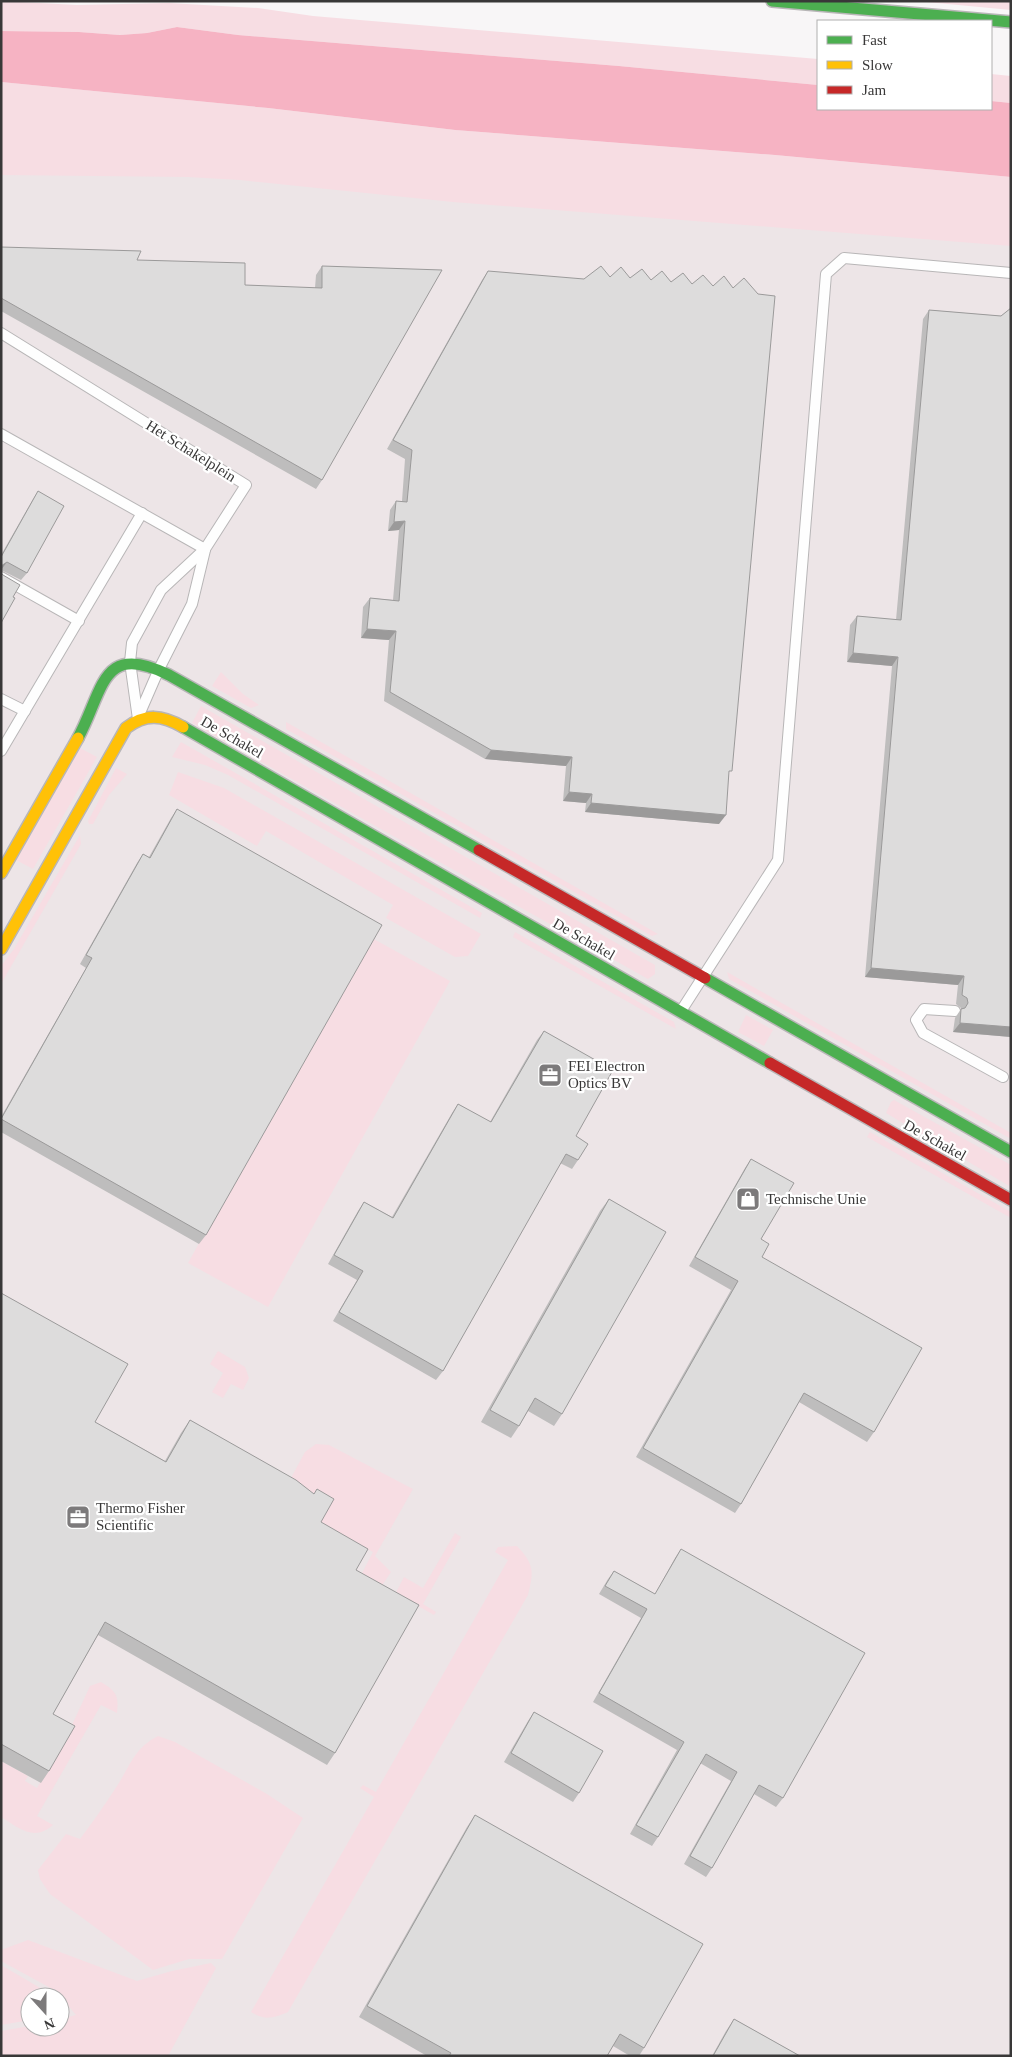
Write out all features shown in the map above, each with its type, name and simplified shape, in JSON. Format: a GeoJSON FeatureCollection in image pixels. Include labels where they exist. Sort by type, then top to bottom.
{"type":"FeatureCollection","features":[{"type":"Feature","properties":{"kind":"street"},"geometry":{"type":"LineString","coordinates":[[772,1],[988,20]]}},
{"type":"Feature","properties":{"kind":"street"},"geometry":{"type":"LineString","coordinates":[[992,20],[1011,22]]}},
{"type":"Feature","properties":{"kind":"street"},"geometry":{"type":"LineString","coordinates":[[1,873],[80,734],[106,680],[119,665],[130,662]]}},
{"type":"Feature","properties":{"kind":"street","name":"De Schakel"},"geometry":{"type":"LineString","coordinates":[[130,662],[159,669],[1011,1152]]}},
{"type":"Feature","properties":{"kind":"street","name":"De Schakel"},"geometry":{"type":"LineString","coordinates":[[138,719],[156,716],[178,724],[577,951],[680,1013],[1011,1200]]}},
{"type":"Feature","properties":{"kind":"street"},"geometry":{"type":"LineString","coordinates":[[1,949],[126,728],[138,719]]}},
{"type":"Feature","properties":{"kind":"street"},"geometry":{"type":"LineString","coordinates":[[5,914],[13,926]]}},
{"type":"Feature","properties":{"kind":"street"},"geometry":{"type":"LineString","coordinates":[[1,927],[13,926]]}},
{"type":"Feature","properties":{"kind":"lane"},"geometry":{"type":"LineString","coordinates":[[680,1013],[778,860],[826,274],[844,258],[1011,273]]}},
{"type":"Feature","properties":{"kind":"lane","name":"Het Schakelplein"},"geometry":{"type":"LineString","coordinates":[[1,333],[246,485],[205,549]]}},
{"type":"Feature","properties":{"kind":"lane"},"geometry":{"type":"LineString","coordinates":[[1,434],[205,549]]}},
{"type":"Feature","properties":{"kind":"lane"},"geometry":{"type":"LineString","coordinates":[[1,751],[142,514]]}},
{"type":"Feature","properties":{"kind":"lane"},"geometry":{"type":"LineString","coordinates":[[138,719],[130,662],[132,643],[161,590],[205,549]]}},
{"type":"Feature","properties":{"kind":"lane"},"geometry":{"type":"LineString","coordinates":[[138,719],[159,669],[192,604],[205,549]]}},
{"type":"Feature","properties":{"kind":"lane"},"geometry":{"type":"LineString","coordinates":[[1,576],[78,621]]}},
{"type":"Feature","properties":{"kind":"lane"},"geometry":{"type":"LineString","coordinates":[[1,699],[25,711]]}},
{"type":"Feature","properties":{"kind":"lane"},"geometry":{"type":"LineString","coordinates":[[955,1011],[924,1009],[916,1020],[923,1032],[1003,1077]]}},
{"type":"Feature","properties":{"kind":"shaded area"},"geometry":{"type":"Polygon","coordinates":[[[1,1],[77,5],[169,3],[258,8],[313,16],[817,59],[817,85],[619,66],[238,35],[177,27],[147,33],[120,35],[79,32],[1,31],[1,1]]]}},
{"type":"Feature","properties":{"kind":"shaded area"},"geometry":{"type":"Polygon","coordinates":[[[916,1],[1011,1],[1011,10],[916,1]]]}},
{"type":"Feature","properties":{"kind":"shaded area"},"geometry":{"type":"Polygon","coordinates":[[[177,27],[238,35],[619,66],[817,85],[817,110],[992,110],[992,101],[1011,103],[1011,177],[775,155],[455,130],[268,108],[1,82],[1,31],[79,32],[120,35],[147,33],[177,27]]]}},
{"type":"Feature","properties":{"kind":"shaded area"},"geometry":{"type":"Polygon","coordinates":[[[992,74],[1011,76],[1011,103],[992,101],[992,74]]]}},
{"type":"Feature","properties":{"kind":"shaded area"},"geometry":{"type":"Polygon","coordinates":[[[1,82],[268,108],[455,130],[775,155],[1011,177],[1011,246],[453,202],[240,180],[188,177],[1,175],[1,82]]]}},
{"type":"Feature","properties":{"kind":"shaded area"},"geometry":{"type":"Polygon","coordinates":[[[1,157],[1011,241],[1011,2056],[1,2056],[1,157]]]}},
{"type":"Feature","properties":{"kind":"shaded area"},"geometry":{"type":"Polygon","coordinates":[[[221,672],[243,694],[259,705],[251,708],[212,686],[221,672]]]}},
{"type":"Feature","properties":{"kind":"shaded area"},"geometry":{"type":"Polygon","coordinates":[[[201,706],[655,965],[655,974],[648,979],[192,723],[201,706]]]}},
{"type":"Feature","properties":{"kind":"shaded area"},"geometry":{"type":"Polygon","coordinates":[[[286,722],[658,934],[652,936],[286,729],[286,722]]]}},
{"type":"Feature","properties":{"kind":"shaded area"},"geometry":{"type":"Polygon","coordinates":[[[181,742],[482,913],[480,918],[228,775],[205,765],[172,757],[181,742]]]}},
{"type":"Feature","properties":{"kind":"shaded area"},"geometry":{"type":"Polygon","coordinates":[[[80,748],[97,757],[33,869],[16,860],[80,748]]]}},
{"type":"Feature","properties":{"kind":"shaded area"},"geometry":{"type":"Polygon","coordinates":[[[116,768],[127,774],[109,795],[93,824],[89,824],[88,821],[116,768]]]}},
{"type":"Feature","properties":{"kind":"shaded area"},"geometry":{"type":"Polygon","coordinates":[[[178,772],[224,788],[481,934],[468,956],[455,957],[386,918],[393,905],[266,831],[257,846],[169,795],[178,772]]]}},
{"type":"Feature","properties":{"kind":"shaded area"},"geometry":{"type":"Polygon","coordinates":[[[80,835],[81,844],[1,984],[1,966],[14,949],[80,835]]]}},
{"type":"Feature","properties":{"kind":"shaded area"},"geometry":{"type":"Polygon","coordinates":[[[515,932],[674,1022],[676,1029],[513,937],[515,932]]]}},
{"type":"Feature","properties":{"kind":"shaded area"},"geometry":{"type":"Polygon","coordinates":[[[370,937],[450,981],[268,1307],[188,1263],[370,937]]]}},
{"type":"Feature","properties":{"kind":"shaded area"},"geometry":{"type":"Polygon","coordinates":[[[727,972],[1011,1133],[1011,1139],[729,979],[727,972]]]}},
{"type":"Feature","properties":{"kind":"shaded area"},"geometry":{"type":"Polygon","coordinates":[[[746,1015],[773,1030],[764,1046],[738,1032],[746,1015]]]}},
{"type":"Feature","properties":{"kind":"shaded area"},"geometry":{"type":"Polygon","coordinates":[[[894,1100],[1011,1165],[1011,1187],[886,1113],[891,1102],[894,1100]]]}},
{"type":"Feature","properties":{"kind":"shaded area"},"geometry":{"type":"Polygon","coordinates":[[[870,1132],[1011,1212],[1011,1218],[867,1137],[870,1132]]]}},
{"type":"Feature","properties":{"kind":"shaded area"},"geometry":{"type":"Polygon","coordinates":[[[218,1351],[245,1367],[249,1378],[243,1390],[231,1384],[223,1398],[212,1392],[223,1373],[210,1364],[218,1351]]]}},
{"type":"Feature","properties":{"kind":"shaded area"},"geometry":{"type":"Polygon","coordinates":[[[316,1444],[329,1445],[413,1489],[375,1556],[391,1572],[379,1590],[359,1579],[373,1552],[306,1515],[284,1491],[305,1452],[316,1444]]]}},
{"type":"Feature","properties":{"kind":"shaded area"},"geometry":{"type":"Polygon","coordinates":[[[455,1533],[461,1537],[423,1604],[436,1612],[434,1615],[418,1606],[393,1598],[404,1577],[423,1588],[455,1533]]]}},
{"type":"Feature","properties":{"kind":"shaded area"},"geometry":{"type":"Polygon","coordinates":[[[517,1546],[530,1563],[532,1574],[528,1595],[288,2012],[270,2018],[256,2015],[251,2012],[374,1797],[360,1788],[363,1785],[376,1792],[508,1560],[495,1552],[498,1547],[517,1546]]]}},
{"type":"Feature","properties":{"kind":"shaded area"},"geometry":{"type":"Polygon","coordinates":[[[101,1682],[115,1694],[117,1698],[117,1713],[101,1705],[37,1816],[53,1825],[46,1830],[33,1833],[20,1829],[1,1817],[1,1761],[28,1776],[25,1781],[37,1788],[66,1738],[90,1686],[101,1682]]]}},
{"type":"Feature","properties":{"kind":"shaded area"},"geometry":{"type":"Polygon","coordinates":[[[158,1736],[175,1742],[267,1794],[303,1818],[222,1959],[189,1959],[153,1970],[50,1894],[40,1879],[38,1870],[66,1834],[80,1839],[111,1795],[137,1753],[158,1736]]]}},
{"type":"Feature","properties":{"kind":"shaded area"},"geometry":{"type":"Polygon","coordinates":[[[28,1940],[137,1981],[211,1963],[216,1968],[168,2056],[1,2056],[1,2031],[20,2028],[20,2037],[70,2037],[70,2016],[76,2015],[70,2008],[70,1987],[49,1987],[1,1961],[1,1950],[28,1940]]]}},
{"type":"Feature","properties":{"kind":"shaded area"},"geometry":{"type":"Polygon","coordinates":[[[1,1965],[39,1987],[20,1987],[20,2022],[1,2025],[1,1965]]]}},
{"type":"Feature","properties":{"kind":"building"},"geometry":{"type":"Polygon","coordinates":[[[1,247],[141,251],[137,260],[245,263],[245,285],[322,288],[322,266],[442,270],[322,480],[1,298],[1,247]]]}},
{"type":"Feature","properties":{"kind":"building"},"geometry":{"type":"Polygon","coordinates":[[[601,266],[610,277],[621,267],[630,278],[642,269],[651,280],[662,271],[671,282],[683,273],[692,284],[703,275],[713,286],[724,276],[733,288],[744,278],[758,294],[775,296],[732,771],[729,771],[726,815],[591,803],[592,794],[569,792],[572,757],[491,750],[390,692],[396,631],[367,629],[370,598],[399,601],[405,521],[394,522],[396,501],[407,502],[412,450],[393,440],[488,271],[584,279],[601,266]]]}},
{"type":"Feature","properties":{"kind":"building"},"geometry":{"type":"Polygon","coordinates":[[[1011,308],[1011,1027],[960,1023],[961,1009],[965,1008],[968,1003],[967,998],[962,995],[964,976],[871,968],[898,657],[853,653],[857,616],[901,620],[929,310],[1001,316],[1011,308]]]}},
{"type":"Feature","properties":{"kind":"building"},"geometry":{"type":"Polygon","coordinates":[[[38,491],[64,506],[27,573],[7,562],[1,566],[1,557],[38,491]]]}},
{"type":"Feature","properties":{"kind":"building"},"geometry":{"type":"Polygon","coordinates":[[[1,573],[20,585],[1,623],[1,573]]]}},
{"type":"Feature","properties":{"kind":"building"},"geometry":{"type":"Polygon","coordinates":[[[177,809],[382,925],[206,1235],[1,1119],[92,958],[86,955],[143,854],[150,858],[177,809]]]}},
{"type":"Feature","properties":{"kind":"building"},"geometry":{"type":"Polygon","coordinates":[[[544,1031],[613,1070],[576,1136],[588,1144],[578,1160],[566,1154],[443,1371],[339,1312],[363,1271],[334,1255],[364,1202],[393,1218],[458,1104],[491,1122],[544,1031]]]}},
{"type":"Feature","properties":{"kind":"building"},"geometry":{"type":"Polygon","coordinates":[[[751,1159],[794,1183],[761,1239],[769,1244],[762,1257],[922,1348],[874,1432],[804,1393],[741,1504],[643,1448],[738,1281],[695,1257],[751,1159]]]}},
{"type":"Feature","properties":{"kind":"building"},"geometry":{"type":"Polygon","coordinates":[[[609,1199],[666,1232],[562,1414],[535,1398],[519,1426],[490,1410],[609,1199]]]}},
{"type":"Feature","properties":{"kind":"building"},"geometry":{"type":"Polygon","coordinates":[[[1,1293],[128,1364],[95,1422],[166,1462],[190,1420],[296,1480],[314,1494],[317,1489],[334,1499],[321,1522],[368,1549],[356,1570],[419,1605],[335,1753],[105,1622],[53,1714],[75,1726],[49,1771],[1,1744],[1,1293]]]}},
{"type":"Feature","properties":{"kind":"building"},"geometry":{"type":"Polygon","coordinates":[[[681,1549],[865,1653],[783,1798],[759,1785],[712,1868],[690,1856],[737,1772],[706,1754],[658,1837],[636,1825],[684,1742],[599,1693],[647,1609],[605,1586],[614,1571],[655,1594],[681,1549]]]}},
{"type":"Feature","properties":{"kind":"building"},"geometry":{"type":"Polygon","coordinates":[[[534,1712],[603,1751],[579,1793],[511,1753],[534,1712]]]}},
{"type":"Feature","properties":{"kind":"building"},"geometry":{"type":"Polygon","coordinates":[[[475,1815],[703,1944],[644,2048],[620,2034],[607,2056],[449,2056],[451,2053],[367,2006],[475,1815]]]}},
{"type":"Feature","properties":{"kind":"building"},"geometry":{"type":"Polygon","coordinates":[[[734,2019],[800,2056],[713,2056],[734,2019]]]}},
{"type":"Feature","properties":{"kind":"traffic: fast"},"geometry":{"type":"LineString","coordinates":[[772,1],[988,20]]}},
{"type":"Feature","properties":{"kind":"traffic: fast"},"geometry":{"type":"LineString","coordinates":[[992,20],[1011,22]]}},
{"type":"Feature","properties":{"kind":"traffic: fast"},"geometry":{"type":"LineString","coordinates":[[78,738],[100,688],[108,676],[117,667],[130,664],[147,666],[169,675],[479,850]]}},
{"type":"Feature","properties":{"kind":"traffic: fast"},"geometry":{"type":"LineString","coordinates":[[183,727],[770,1063]]}},
{"type":"Feature","properties":{"kind":"traffic: fast"},"geometry":{"type":"LineString","coordinates":[[705,978],[1011,1152]]}},
{"type":"Feature","properties":{"kind":"traffic: slow"},"geometry":{"type":"LineString","coordinates":[[1,949],[126,728],[140,720],[154,717],[168,720],[183,727]]}},
{"type":"Feature","properties":{"kind":"traffic: slow"},"geometry":{"type":"LineString","coordinates":[[1,873],[78,738]]}},
{"type":"Feature","properties":{"kind":"traffic: jam"},"geometry":{"type":"LineString","coordinates":[[479,850],[705,978]]}},
{"type":"Feature","properties":{"kind":"traffic: jam"},"geometry":{"type":"LineString","coordinates":[[770,1063],[1011,1200]]}},
{"type":"Feature","properties":{"kind":"place","name":"FEI Electron Optics BV"},"geometry":{"type":"Point","coordinates":[550,1075]}},
{"type":"Feature","properties":{"kind":"place","name":"Technische Unie"},"geometry":{"type":"Point","coordinates":[748,1199]}},
{"type":"Feature","properties":{"kind":"place","name":"Thermo Fisher Scientific"},"geometry":{"type":"Point","coordinates":[78,1517]}}]}
